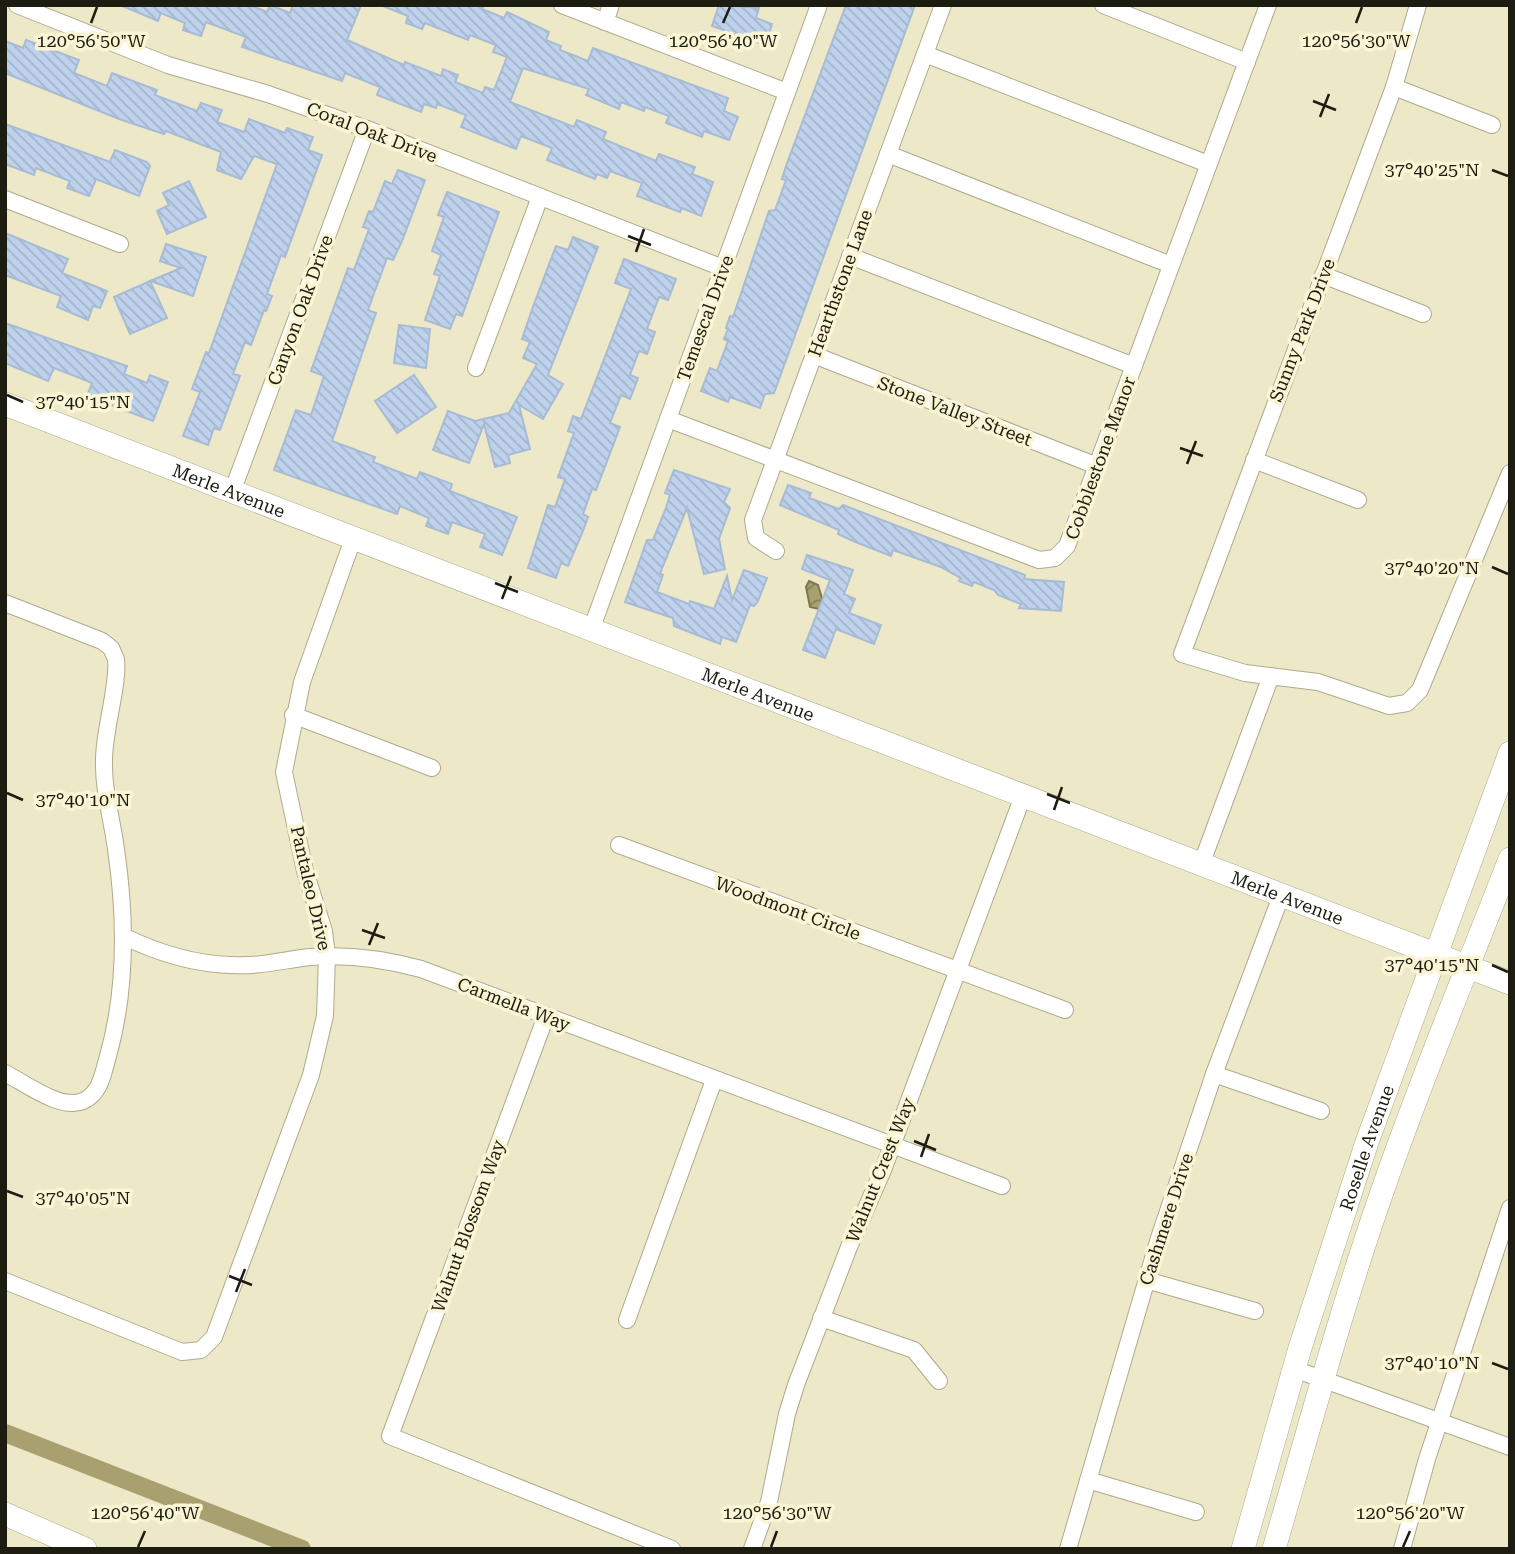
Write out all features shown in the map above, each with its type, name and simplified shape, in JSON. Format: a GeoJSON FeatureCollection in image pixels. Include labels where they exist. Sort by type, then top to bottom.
{"type":"FeatureCollection","features":[{"type":"Feature","properties":{"kind":"main road","name":"Merle Avenue"},"geometry":{"type":"LineString","coordinates":[[5,404],[1510,983]]}},
{"type":"Feature","properties":{"kind":"main road","name":"Roselle Avenue"},"geometry":{"type":"LineString","coordinates":[[1243,1549],[1294,1369],[1367,1142],[1510,753]]}},
{"type":"Feature","properties":{"kind":"main road","name":"Roselle Avenue"},"geometry":{"type":"LineString","coordinates":[[1274,1549],[1322,1379],[1382,1190],[1465,966],[1510,859]]}},
{"type":"Feature","properties":{"kind":"main road"},"geometry":{"type":"LineString","coordinates":[[5,1514],[85,1549]]}},
{"type":"Feature","properties":{"kind":"street","name":"Coral Oak Drive"},"geometry":{"type":"LineString","coordinates":[[17,5],[169,65],[268,94],[367,129],[723,268]]}},
{"type":"Feature","properties":{"kind":"street"},"geometry":{"type":"LineString","coordinates":[[562,5],[787,92]]}},
{"type":"Feature","properties":{"kind":"street"},"geometry":{"type":"LineString","coordinates":[[606,22],[611,5]]}},
{"type":"Feature","properties":{"kind":"street","name":"Temescal Drive"},"geometry":{"type":"LineString","coordinates":[[592,631],[819,5]]}},
{"type":"Feature","properties":{"kind":"street","name":"Hearthstone Lane"},"geometry":{"type":"LineString","coordinates":[[776,551],[763,545],[752,527],[943,5]]}},
{"type":"Feature","properties":{"kind":"street"},"geometry":{"type":"LineString","coordinates":[[1104,5],[1247,62]]}},
{"type":"Feature","properties":{"kind":"street","name":"Cobblestone Manor"},"geometry":{"type":"LineString","coordinates":[[668,419],[1039,560],[1055,558],[1067,546],[1268,5]]}},
{"type":"Feature","properties":{"kind":"street","name":"Sunny Park Drive"},"geometry":{"type":"LineString","coordinates":[[1271,676],[1245,673],[1182,654],[1394,87],[1418,5]]}},
{"type":"Feature","properties":{"kind":"street"},"geometry":{"type":"LineString","coordinates":[[925,54],[1208,164]]}},
{"type":"Feature","properties":{"kind":"street"},"geometry":{"type":"LineString","coordinates":[[1394,87],[1492,125]]}},
{"type":"Feature","properties":{"kind":"street","name":"Canyon Oak Drive"},"geometry":{"type":"LineString","coordinates":[[233,492],[367,129]]}},
{"type":"Feature","properties":{"kind":"street"},"geometry":{"type":"LineString","coordinates":[[888,155],[1171,265]]}},
{"type":"Feature","properties":{"kind":"street"},"geometry":{"type":"LineString","coordinates":[[475,368],[540,197]]}},
{"type":"Feature","properties":{"kind":"street"},"geometry":{"type":"LineString","coordinates":[[5,199],[120,244]]}},
{"type":"Feature","properties":{"kind":"street"},"geometry":{"type":"LineString","coordinates":[[850,256],[1133,366]]}},
{"type":"Feature","properties":{"kind":"street"},"geometry":{"type":"LineString","coordinates":[[1323,275],[1423,314]]}},
{"type":"Feature","properties":{"kind":"street","name":"Stone Valley Street"},"geometry":{"type":"LineString","coordinates":[[814,355],[1097,466]]}},
{"type":"Feature","properties":{"kind":"street"},"geometry":{"type":"LineString","coordinates":[[1254,460],[1358,500]]}},
{"type":"Feature","properties":{"kind":"street"},"geometry":{"type":"LineString","coordinates":[[1201,864],[1271,676],[1318,682],[1388,706],[1407,703],[1420,690],[1510,472]]}},
{"type":"Feature","properties":{"kind":"street","name":"Pantaleo Drive"},"geometry":{"type":"LineString","coordinates":[[5,1281],[183,1352],[201,1350],[214,1338],[314,1066],[325,1016],[327,956],[324,931],[305,871],[284,772],[293,715],[353,539]]}},
{"type":"Feature","properties":{"kind":"street"},"geometry":{"type":"LineString","coordinates":[[5,603],[102,641],[114,655],[117,669],[106,726],[104,761],[106,796],[122,892],[123,936],[119,999],[111,1045],[99,1087],[85,1101],[69,1103],[5,1073]]}},
{"type":"Feature","properties":{"kind":"street"},"geometry":{"type":"LineString","coordinates":[[293,715],[432,768]]}},
{"type":"Feature","properties":{"kind":"street","name":"Walnut Crest Way"},"geometry":{"type":"LineString","coordinates":[[752,1549],[776,1475],[787,1414],[821,1318],[892,1146],[1023,796]]}},
{"type":"Feature","properties":{"kind":"street","name":"Woodmont Circle"},"geometry":{"type":"LineString","coordinates":[[619,845],[1065,1010]]}},
{"type":"Feature","properties":{"kind":"street","name":"Cashmere Drive"},"geometry":{"type":"LineString","coordinates":[[1068,1549],[1146,1280],[1214,1074],[1281,896]]}},
{"type":"Feature","properties":{"kind":"street","name":"Carmella Way"},"geometry":{"type":"LineString","coordinates":[[123,936],[169,955],[201,963],[252,965],[327,956],[362,957],[409,965],[1002,1186]]}},
{"type":"Feature","properties":{"kind":"street","name":"Walnut Blossom Way"},"geometry":{"type":"LineString","coordinates":[[546,1016],[390,1436],[672,1549]]}},
{"type":"Feature","properties":{"kind":"street"},"geometry":{"type":"LineString","coordinates":[[1214,1074],[1321,1111]]}},
{"type":"Feature","properties":{"kind":"street"},"geometry":{"type":"LineString","coordinates":[[627,1320],[714,1080]]}},
{"type":"Feature","properties":{"kind":"street"},"geometry":{"type":"LineString","coordinates":[[1402,1549],[1441,1421],[1504,1241],[1510,1208]]}},
{"type":"Feature","properties":{"kind":"street"},"geometry":{"type":"LineString","coordinates":[[1146,1280],[1255,1311]]}},
{"type":"Feature","properties":{"kind":"street"},"geometry":{"type":"LineString","coordinates":[[821,1318],[914,1350],[939,1381]]}},
{"type":"Feature","properties":{"kind":"street"},"geometry":{"type":"LineString","coordinates":[[1294,1369],[1510,1447]]}},
{"type":"Feature","properties":{"kind":"street"},"geometry":{"type":"LineString","coordinates":[[1088,1480],[1196,1512]]}},
{"type":"Feature","properties":{"kind":"water"},"geometry":{"type":"Polygon","coordinates":[[[809,581],[818,585],[824,605],[819,609],[810,607],[806,587],[809,581]]]}},
{"type":"Feature","properties":{"kind":"building"},"geometry":{"type":"Polygon","coordinates":[[[120,5],[249,5],[267,12],[270,5],[290,13],[293,5],[361,5],[347,40],[404,65],[405,62],[441,76],[443,69],[458,75],[455,82],[483,93],[485,87],[494,90],[507,57],[493,52],[496,45],[470,35],[468,40],[425,23],[422,29],[406,23],[408,16],[383,6],[484,5],[482,9],[504,18],[507,12],[549,32],[546,40],[561,46],[560,50],[588,61],[593,48],[728,98],[724,111],[738,117],[729,140],[704,131],[702,137],[666,123],[669,116],[645,107],[644,111],[621,102],[619,109],[586,95],[589,89],[523,68],[510,102],[574,127],[577,120],[606,132],[603,139],[656,161],[659,154],[695,167],[692,174],[713,182],[701,216],[682,208],[680,212],[637,196],[642,183],[610,171],[607,178],[597,174],[595,179],[547,160],[552,148],[521,136],[516,149],[461,127],[466,115],[437,104],[436,108],[424,104],[421,112],[377,95],[380,87],[345,73],[342,81],[242,47],[246,37],[206,22],[201,36],[183,30],[185,23],[161,13],[158,21],[120,5]]]}},
{"type":"Feature","properties":{"kind":"building"},"geometry":{"type":"Polygon","coordinates":[[[719,5],[759,8],[756,18],[772,24],[765,45],[712,26],[719,5]]]}},
{"type":"Feature","properties":{"kind":"building"},"geometry":{"type":"Polygon","coordinates":[[[846,5],[915,5],[774,393],[765,394],[760,408],[730,397],[728,402],[701,391],[710,368],[717,371],[728,341],[724,339],[730,316],[733,317],[769,211],[775,210],[786,180],[782,179],[786,166],[846,5]]]}},
{"type":"Feature","properties":{"kind":"building"},"geometry":{"type":"Polygon","coordinates":[[[26,40],[79,60],[74,73],[107,86],[112,73],[157,90],[155,95],[197,111],[201,103],[222,110],[217,122],[244,132],[249,119],[285,133],[287,128],[313,137],[308,150],[322,155],[285,257],[281,255],[267,294],[272,296],[266,311],[264,310],[251,345],[245,342],[233,374],[240,376],[220,430],[214,428],[208,445],[183,436],[200,392],[192,389],[206,352],[209,353],[277,164],[254,156],[241,179],[217,170],[221,152],[166,131],[164,134],[119,119],[5,73],[5,41],[23,48],[26,40]]]}},
{"type":"Feature","properties":{"kind":"building"},"geometry":{"type":"Polygon","coordinates":[[[5,124],[110,162],[115,150],[147,162],[150,166],[139,196],[96,179],[89,196],[67,188],[70,181],[36,168],[34,175],[5,164],[5,124]]]}},
{"type":"Feature","properties":{"kind":"building"},"geometry":{"type":"Polygon","coordinates":[[[398,170],[425,180],[393,260],[387,258],[368,310],[376,313],[332,441],[375,457],[373,462],[417,479],[420,472],[452,484],[450,491],[517,517],[502,555],[480,547],[485,534],[452,522],[448,534],[426,526],[429,518],[400,506],[397,514],[274,470],[296,410],[311,415],[324,376],[311,371],[348,268],[354,270],[369,229],[363,227],[369,211],[373,212],[385,181],[392,184],[398,170]]]}},
{"type":"Feature","properties":{"kind":"building"},"geometry":{"type":"Polygon","coordinates":[[[189,181],[206,217],[167,234],[157,211],[169,205],[163,193],[189,181]]]}},
{"type":"Feature","properties":{"kind":"building"},"geometry":{"type":"Polygon","coordinates":[[[447,192],[499,212],[462,316],[456,314],[450,329],[425,320],[440,276],[434,274],[441,255],[432,251],[444,217],[438,215],[447,192]]]}},
{"type":"Feature","properties":{"kind":"building"},"geometry":{"type":"Polygon","coordinates":[[[5,233],[68,259],[62,273],[107,291],[100,308],[93,306],[88,320],[57,307],[61,296],[5,275],[5,233]]]}},
{"type":"Feature","properties":{"kind":"building"},"geometry":{"type":"Polygon","coordinates":[[[573,237],[598,247],[548,375],[563,384],[543,419],[519,405],[530,449],[508,455],[510,463],[495,467],[484,424],[469,463],[433,450],[448,411],[475,421],[509,413],[537,364],[523,358],[530,342],[522,339],[534,304],[556,246],[568,250],[573,237]]]}},
{"type":"Feature","properties":{"kind":"building"},"geometry":{"type":"Polygon","coordinates":[[[166,244],[206,257],[193,296],[150,281],[181,268],[160,261],[166,244]]]}},
{"type":"Feature","properties":{"kind":"building"},"geometry":{"type":"Polygon","coordinates":[[[624,259],[676,279],[668,300],[659,297],[647,329],[655,332],[647,354],[639,351],[630,375],[638,378],[630,399],[621,395],[610,423],[620,427],[596,490],[592,489],[583,514],[588,517],[583,531],[568,566],[561,563],[556,578],[528,568],[548,505],[555,507],[565,479],[558,477],[574,433],[568,431],[573,416],[581,419],[631,289],[615,283],[624,259]]]}},
{"type":"Feature","properties":{"kind":"building"},"geometry":{"type":"Polygon","coordinates":[[[150,281],[167,318],[130,334],[114,297],[150,281]]]}},
{"type":"Feature","properties":{"kind":"building"},"geometry":{"type":"Polygon","coordinates":[[[5,323],[127,366],[124,374],[147,383],[150,375],[168,382],[153,421],[87,396],[92,383],[80,378],[54,368],[48,381],[5,363],[5,323]]]}},
{"type":"Feature","properties":{"kind":"building"},"geometry":{"type":"Polygon","coordinates":[[[399,325],[430,329],[426,368],[394,363],[399,325]]]}},
{"type":"Feature","properties":{"kind":"building"},"geometry":{"type":"Polygon","coordinates":[[[414,375],[436,407],[397,433],[375,401],[414,375]]]}},
{"type":"Feature","properties":{"kind":"building"},"geometry":{"type":"Polygon","coordinates":[[[674,470],[730,489],[724,502],[730,508],[719,539],[725,569],[704,574],[687,508],[660,573],[663,575],[657,592],[689,604],[690,601],[714,609],[727,576],[732,600],[744,570],[767,578],[758,601],[754,606],[750,605],[736,642],[722,637],[720,644],[674,626],[673,618],[625,602],[647,540],[653,540],[666,508],[670,495],[665,493],[674,470]]]}},
{"type":"Feature","properties":{"kind":"building"},"geometry":{"type":"Polygon","coordinates":[[[788,485],[811,493],[809,498],[839,509],[843,505],[1025,575],[1024,579],[1064,582],[1061,611],[1019,608],[1021,604],[974,582],[972,586],[959,581],[961,578],[941,567],[893,550],[891,556],[853,541],[838,534],[839,530],[780,505],[788,485]]]}},
{"type":"Feature","properties":{"kind":"building"},"geometry":{"type":"Polygon","coordinates":[[[807,555],[853,570],[844,594],[855,599],[849,613],[881,625],[874,644],[836,629],[825,658],[803,650],[830,580],[802,569],[807,555]]]}},
{"type":"Feature","properties":{"kind":"waterway"},"geometry":{"type":"LineString","coordinates":[[5,1433],[302,1549]]}}]}
